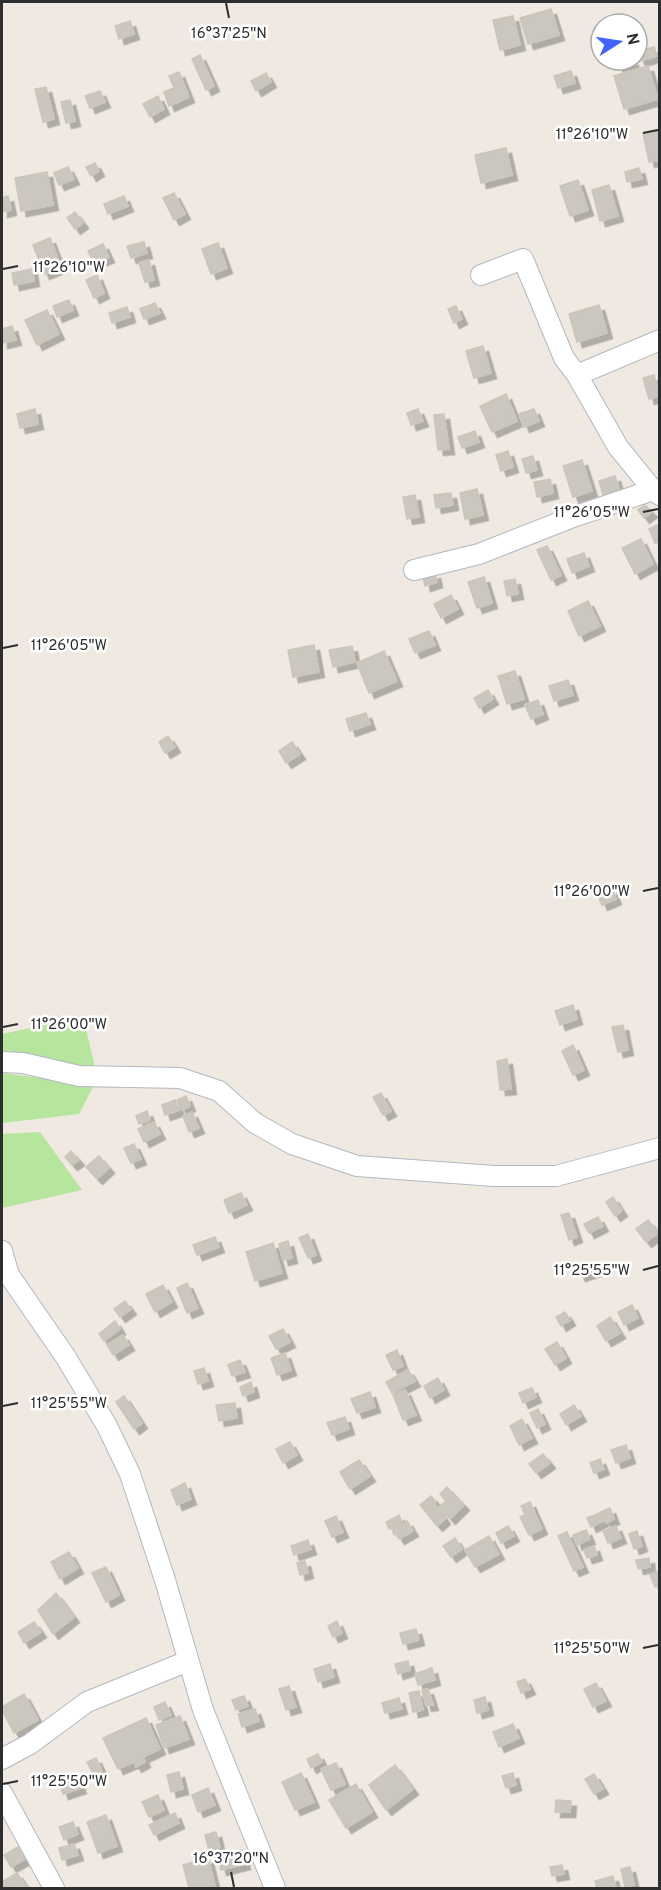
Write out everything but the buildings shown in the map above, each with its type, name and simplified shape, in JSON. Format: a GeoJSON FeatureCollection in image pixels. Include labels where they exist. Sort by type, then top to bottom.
{"type":"FeatureCollection","features":[{"type":"Feature","properties":{"kind":"street"},"geometry":{"type":"LineString","coordinates":[[414,570],[478,554],[573,517],[656,493],[618,447],[578,375],[564,358],[523,259],[481,275]]}},
{"type":"Feature","properties":{"kind":"street"},"geometry":{"type":"LineString","coordinates":[[578,375],[660,340]]}},
{"type":"Feature","properties":{"kind":"street"},"geometry":{"type":"LineString","coordinates":[[2,1062],[23,1063],[79,1076],[180,1078],[219,1091],[255,1123],[292,1144],[357,1166],[494,1176],[556,1176],[660,1148]]}},
{"type":"Feature","properties":{"kind":"street"},"geometry":{"type":"LineString","coordinates":[[2,1251],[9,1275],[65,1356],[107,1426],[130,1474],[165,1580],[203,1710],[275,1888]]}},
{"type":"Feature","properties":{"kind":"street"},"geometry":{"type":"LineString","coordinates":[[2,1759],[30,1744],[87,1702],[188,1661]]}},
{"type":"Feature","properties":{"kind":"street"},"geometry":{"type":"LineString","coordinates":[[2,1792],[54,1888]]}},
{"type":"Feature","properties":{"kind":"green space"},"geometry":{"type":"Polygon","coordinates":[[[83,1017],[95,1067],[2,1057],[2,1034],[83,1017]]]}},
{"type":"Feature","properties":{"kind":"green space"},"geometry":{"type":"Polygon","coordinates":[[[2,1073],[94,1085],[79,1114],[2,1123],[2,1073]]]}},
{"type":"Feature","properties":{"kind":"green space"},"geometry":{"type":"Polygon","coordinates":[[[40,1132],[82,1190],[2,1208],[2,1134],[40,1132]]]}}]}
